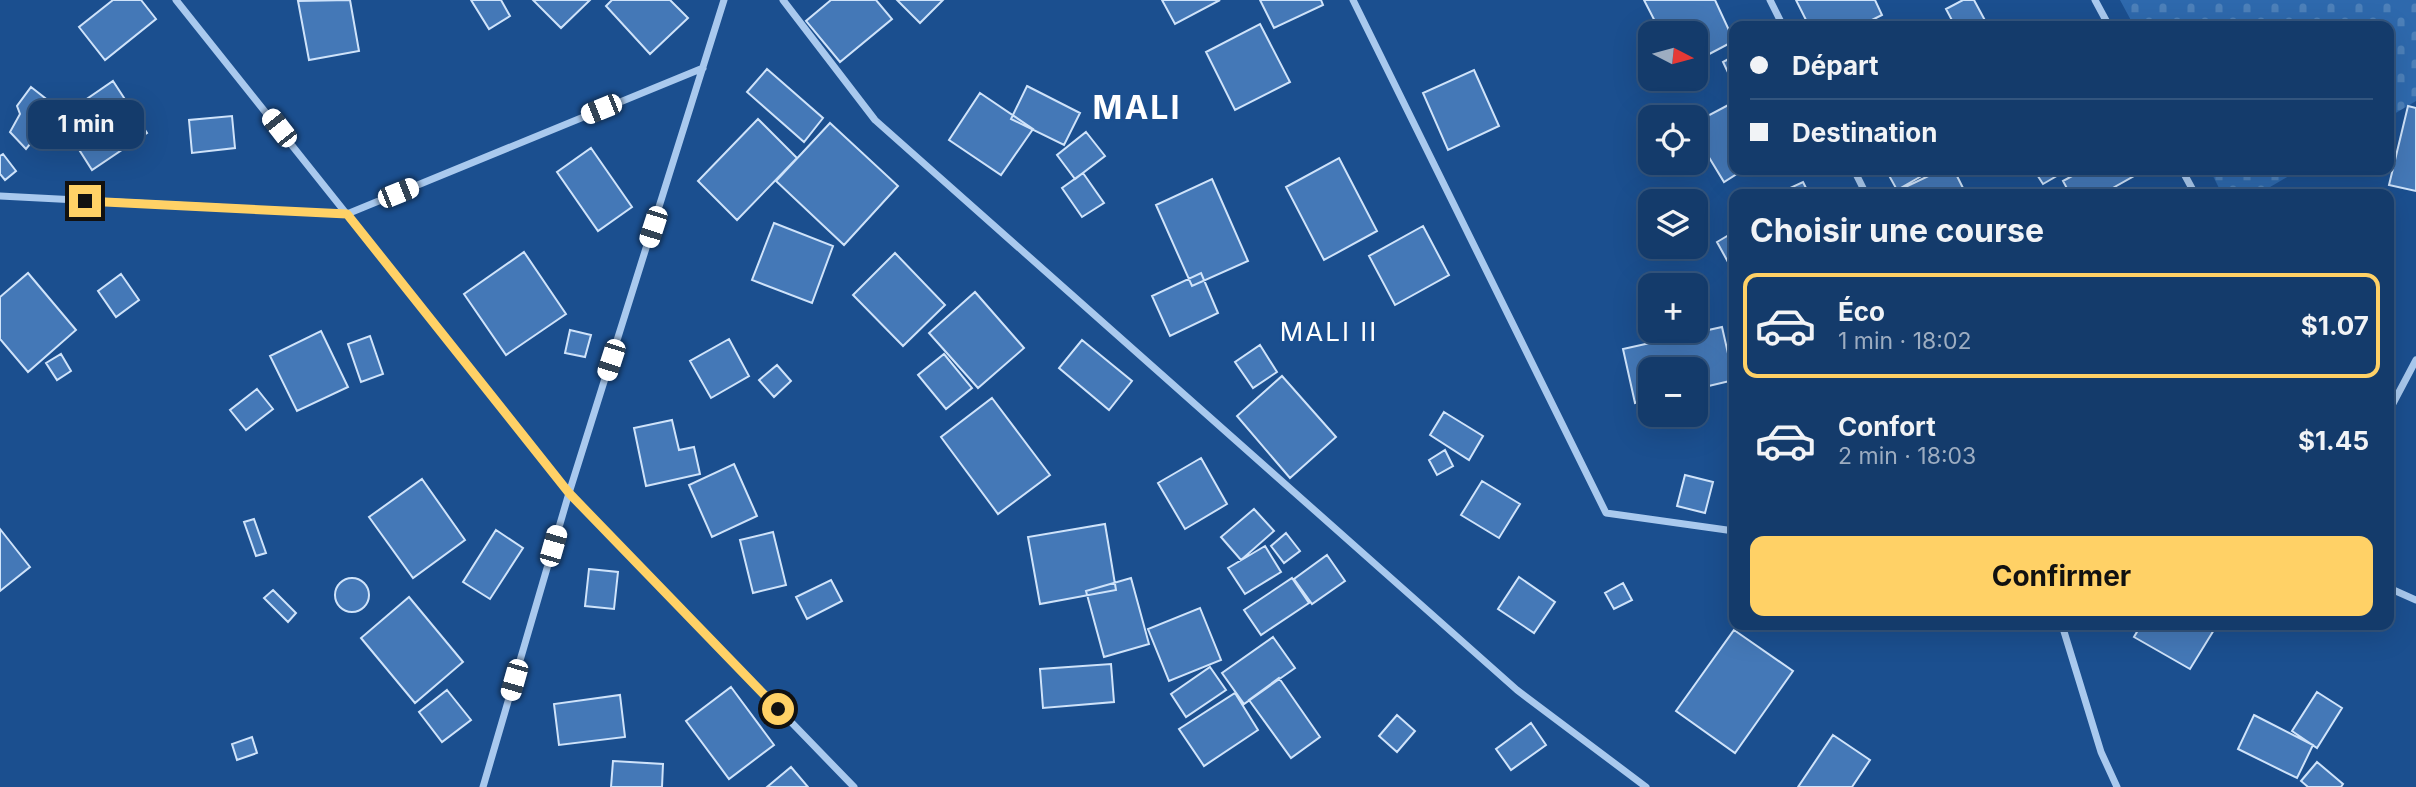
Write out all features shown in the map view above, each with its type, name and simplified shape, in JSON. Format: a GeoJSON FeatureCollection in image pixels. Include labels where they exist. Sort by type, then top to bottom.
{"type":"FeatureCollection","features":[{"type":"Feature","properties":{"kind":"street"},"geometry":{"type":"LineString","coordinates":[[176,0],[569,493],[854,787]]}},
{"type":"Feature","properties":{"kind":"street"},"geometry":{"type":"LineString","coordinates":[[483,787],[569,493],[724,0]]}},
{"type":"Feature","properties":{"kind":"street"},"geometry":{"type":"LineString","coordinates":[[783,0],[875,120],[1517,690],[1646,787]]}},
{"type":"Feature","properties":{"kind":"street"},"geometry":{"type":"LineString","coordinates":[[1353,0],[1606,513],[1729,530]]}},
{"type":"Feature","properties":{"kind":"street"},"geometry":{"type":"LineString","coordinates":[[1770,0],[1780,21]]}},
{"type":"Feature","properties":{"kind":"street"},"geometry":{"type":"LineString","coordinates":[[2095,0],[2106,21]]}},
{"type":"Feature","properties":{"kind":"street"},"geometry":{"type":"LineString","coordinates":[[0,195],[347,214],[703,68]]}},
{"type":"Feature","properties":{"kind":"street"},"geometry":{"type":"LineString","coordinates":[[2394,402],[2416,360]]}},
{"type":"Feature","properties":{"kind":"street"},"geometry":{"type":"LineString","coordinates":[[2394,590],[2416,600]]}},
{"type":"Feature","properties":{"kind":"street"},"geometry":{"type":"LineString","coordinates":[[2064,630],[2101,751],[2118,787]]}},
{"type":"Feature","properties":{"kind":"green space"},"geometry":{"type":"Polygon","coordinates":[[[2120,0],[2416,0],[2416,101],[2394,114],[2394,21],[2131,21],[2120,0]]]}},
{"type":"Feature","properties":{"kind":"green space"},"geometry":{"type":"Polygon","coordinates":[[[2212,175],[2290,175],[2267,189],[2220,189],[2212,175]]]}},
{"type":"Feature","properties":{"kind":"building"},"geometry":{"type":"Polygon","coordinates":[[[113,0],[141,0],[156,19],[105,60],[79,27],[113,0]]]}},
{"type":"Feature","properties":{"kind":"building"},"geometry":{"type":"Polygon","coordinates":[[[350,0],[359,51],[309,60],[298,1],[350,0]]]}},
{"type":"Feature","properties":{"kind":"building"},"geometry":{"type":"Polygon","coordinates":[[[471,0],[501,0],[510,16],[489,29],[471,0]]]}},
{"type":"Feature","properties":{"kind":"building"},"geometry":{"type":"Polygon","coordinates":[[[533,0],[590,0],[561,28],[533,0]]]}},
{"type":"Feature","properties":{"kind":"building"},"geometry":{"type":"Polygon","coordinates":[[[612,0],[670,0],[688,18],[650,54],[606,6],[612,0]]]}},
{"type":"Feature","properties":{"kind":"building"},"geometry":{"type":"Polygon","coordinates":[[[831,0],[876,0],[892,19],[840,62],[806,21],[831,0]]]}},
{"type":"Feature","properties":{"kind":"building"},"geometry":{"type":"Polygon","coordinates":[[[897,0],[943,0],[920,23],[897,0]]]}},
{"type":"Feature","properties":{"kind":"building"},"geometry":{"type":"Polygon","coordinates":[[[1162,0],[1220,0],[1175,24],[1162,0]]]}},
{"type":"Feature","properties":{"kind":"building"},"geometry":{"type":"Polygon","coordinates":[[[1260,0],[1321,0],[1323,5],[1274,28],[1260,0]]]}},
{"type":"Feature","properties":{"kind":"building"},"geometry":{"type":"Polygon","coordinates":[[[1644,0],[1715,0],[1729,30],[1729,44],[1708,55],[1708,21],[1655,21],[1644,0]]]}},
{"type":"Feature","properties":{"kind":"building"},"geometry":{"type":"Polygon","coordinates":[[[1796,0],[1875,0],[1882,15],[1870,21],[1806,21],[1796,0]]]}},
{"type":"Feature","properties":{"kind":"building"},"geometry":{"type":"Polygon","coordinates":[[[1963,0],[1974,0],[1985,21],[1952,21],[1946,9],[1963,0]]]}},
{"type":"Feature","properties":{"kind":"building"},"geometry":{"type":"Polygon","coordinates":[[[1260,24],[1290,82],[1235,110],[1206,52],[1260,24]]]}},
{"type":"Feature","properties":{"kind":"building"},"geometry":{"type":"Polygon","coordinates":[[[1729,59],[1729,75],[1723,62],[1729,59]]]}},
{"type":"Feature","properties":{"kind":"building"},"geometry":{"type":"Polygon","coordinates":[[[767,69],[823,118],[804,142],[747,92],[767,69]]]}},
{"type":"Feature","properties":{"kind":"building"},"geometry":{"type":"Polygon","coordinates":[[[1474,70],[1499,126],[1448,150],[1423,93],[1474,70]]]}},
{"type":"Feature","properties":{"kind":"building"},"geometry":{"type":"Polygon","coordinates":[[[113,81],[147,133],[92,170],[59,118],[113,81]]]}},
{"type":"Feature","properties":{"kind":"building"},"geometry":{"type":"Polygon","coordinates":[[[1027,86],[1080,113],[1064,145],[1011,119],[1027,86]]]}},
{"type":"Feature","properties":{"kind":"building"},"geometry":{"type":"Polygon","coordinates":[[[31,87],[59,109],[26,149],[10,132],[20,114],[17,106],[31,87]]]}},
{"type":"Feature","properties":{"kind":"building"},"geometry":{"type":"Polygon","coordinates":[[[980,93],[1033,129],[1001,175],[949,140],[980,93]]]}},
{"type":"Feature","properties":{"kind":"building"},"geometry":{"type":"Polygon","coordinates":[[[1729,105],[1729,175],[1735,175],[1724,182],[1708,156],[1708,116],[1729,105]]]}},
{"type":"Feature","properties":{"kind":"building"},"geometry":{"type":"Polygon","coordinates":[[[2408,106],[2416,108],[2416,191],[2389,185],[2391,175],[2394,175],[2394,164],[2408,106]]]}},
{"type":"Feature","properties":{"kind":"building"},"geometry":{"type":"Polygon","coordinates":[[[232,116],[235,148],[192,153],[189,120],[232,116]]]}},
{"type":"Feature","properties":{"kind":"building"},"geometry":{"type":"Polygon","coordinates":[[[758,119],[797,158],[737,220],[698,181],[758,119]]]}},
{"type":"Feature","properties":{"kind":"building"},"geometry":{"type":"Polygon","coordinates":[[[830,123],[898,186],[844,245],[776,181],[830,123]]]}},
{"type":"Feature","properties":{"kind":"building"},"geometry":{"type":"Polygon","coordinates":[[[1086,132],[1105,156],[1075,179],[1057,155],[1086,132]]]}},
{"type":"Feature","properties":{"kind":"building"},"geometry":{"type":"Polygon","coordinates":[[[591,148],[632,207],[598,231],[557,172],[591,148]]]}},
{"type":"Feature","properties":{"kind":"building"},"geometry":{"type":"Polygon","coordinates":[[[3,154],[16,171],[5,180],[0,174],[0,156],[3,154]]]}},
{"type":"Feature","properties":{"kind":"building"},"geometry":{"type":"Polygon","coordinates":[[[1339,158],[1377,231],[1324,260],[1286,187],[1339,158]]]}},
{"type":"Feature","properties":{"kind":"building"},"geometry":{"type":"Polygon","coordinates":[[[1083,173],[1104,203],[1082,217],[1062,188],[1083,173]]]}},
{"type":"Feature","properties":{"kind":"building"},"geometry":{"type":"Polygon","coordinates":[[[1889,175],[1923,175],[1899,189],[1889,175]]]}},
{"type":"Feature","properties":{"kind":"building"},"geometry":{"type":"Polygon","coordinates":[[[1930,175],[1956,175],[1964,189],[1901,189],[1930,175]]]}},
{"type":"Feature","properties":{"kind":"building"},"geometry":{"type":"Polygon","coordinates":[[[2037,175],[2058,175],[2043,184],[2037,175]]]}},
{"type":"Feature","properties":{"kind":"building"},"geometry":{"type":"Polygon","coordinates":[[[2074,175],[2136,175],[2111,189],[2067,189],[2063,181],[2074,175]]]}},
{"type":"Feature","properties":{"kind":"building"},"geometry":{"type":"Polygon","coordinates":[[[1212,179],[1248,261],[1192,286],[1156,205],[1212,179]]]}},
{"type":"Feature","properties":{"kind":"building"},"geometry":{"type":"Polygon","coordinates":[[[1803,182],[1806,189],[1788,189],[1803,182]]]}},
{"type":"Feature","properties":{"kind":"building"},"geometry":{"type":"Polygon","coordinates":[[[774,223],[833,246],[812,303],[752,280],[774,223]]]}},
{"type":"Feature","properties":{"kind":"building"},"geometry":{"type":"Polygon","coordinates":[[[1423,226],[1449,275],[1395,305],[1369,256],[1423,226]]]}},
{"type":"Feature","properties":{"kind":"building"},"geometry":{"type":"Polygon","coordinates":[[[1729,235],[1729,264],[1717,242],[1729,235]]]}},
{"type":"Feature","properties":{"kind":"building"},"geometry":{"type":"Polygon","coordinates":[[[524,252],[566,314],[506,355],[464,294],[524,252]]]}},
{"type":"Feature","properties":{"kind":"building"},"geometry":{"type":"Polygon","coordinates":[[[895,253],[945,305],[903,346],[853,295],[895,253]]]}},
{"type":"Feature","properties":{"kind":"building"},"geometry":{"type":"Polygon","coordinates":[[[28,273],[76,330],[28,372],[0,339],[0,297],[28,273]]]}},
{"type":"Feature","properties":{"kind":"building"},"geometry":{"type":"Polygon","coordinates":[[[1201,273],[1218,313],[1170,336],[1152,296],[1201,273]]]}},
{"type":"Feature","properties":{"kind":"building"},"geometry":{"type":"Polygon","coordinates":[[[121,274],[139,300],[116,317],[98,291],[121,274]]]}},
{"type":"Feature","properties":{"kind":"building"},"geometry":{"type":"Polygon","coordinates":[[[975,292],[1024,348],[978,388],[929,333],[975,292]]]}},
{"type":"Feature","properties":{"kind":"building"},"geometry":{"type":"Polygon","coordinates":[[[1722,327],[1729,358],[1729,381],[1708,386],[1708,357],[1638,357],[1638,402],[1635,403],[1623,349],[1650,343],[1708,343],[1708,330],[1722,327]]]}},
{"type":"Feature","properties":{"kind":"building"},"geometry":{"type":"Polygon","coordinates":[[[570,330],[591,335],[585,357],[565,353],[570,330]]]}},
{"type":"Feature","properties":{"kind":"building"},"geometry":{"type":"Polygon","coordinates":[[[321,331],[348,387],[297,411],[270,356],[321,331]]]}},
{"type":"Feature","properties":{"kind":"building"},"geometry":{"type":"Polygon","coordinates":[[[370,336],[383,374],[361,382],[348,344],[370,336]]]}},
{"type":"Feature","properties":{"kind":"building"},"geometry":{"type":"Polygon","coordinates":[[[729,339],[749,376],[711,398],[690,361],[729,339]]]}},
{"type":"Feature","properties":{"kind":"building"},"geometry":{"type":"Polygon","coordinates":[[[1082,340],[1132,381],[1109,410],[1059,368],[1082,340]]]}},
{"type":"Feature","properties":{"kind":"building"},"geometry":{"type":"Polygon","coordinates":[[[1260,345],[1277,372],[1253,388],[1235,362],[1260,345]]]}},
{"type":"Feature","properties":{"kind":"building"},"geometry":{"type":"Polygon","coordinates":[[[61,354],[71,371],[57,380],[46,363],[61,354]]]}},
{"type":"Feature","properties":{"kind":"building"},"geometry":{"type":"Polygon","coordinates":[[[944,354],[972,388],[946,409],[918,375],[944,354]]]}},
{"type":"Feature","properties":{"kind":"building"},"geometry":{"type":"Polygon","coordinates":[[[777,365],[791,381],[774,397],[759,380],[777,365]]]}},
{"type":"Feature","properties":{"kind":"building"},"geometry":{"type":"Polygon","coordinates":[[[1282,376],[1336,437],[1290,478],[1237,416],[1282,376]]]}},
{"type":"Feature","properties":{"kind":"building"},"geometry":{"type":"Polygon","coordinates":[[[257,389],[273,409],[246,430],[230,410],[257,389]]]}},
{"type":"Feature","properties":{"kind":"building"},"geometry":{"type":"Polygon","coordinates":[[[992,398],[1050,475],[998,514],[941,437],[992,398]]]}},
{"type":"Feature","properties":{"kind":"building"},"geometry":{"type":"Polygon","coordinates":[[[1444,412],[1483,436],[1469,460],[1430,435],[1444,412]]]}},
{"type":"Feature","properties":{"kind":"building"},"geometry":{"type":"Polygon","coordinates":[[[672,420],[679,450],[694,447],[700,474],[646,486],[634,428],[672,420]]]}},
{"type":"Feature","properties":{"kind":"building"},"geometry":{"type":"Polygon","coordinates":[[[1445,450],[1453,466],[1437,475],[1429,460],[1445,450]]]}},
{"type":"Feature","properties":{"kind":"building"},"geometry":{"type":"Polygon","coordinates":[[[1201,458],[1227,504],[1185,529],[1158,483],[1201,458]]]}},
{"type":"Feature","properties":{"kind":"building"},"geometry":{"type":"Polygon","coordinates":[[[734,464],[757,516],[712,537],[689,485],[734,464]]]}},
{"type":"Feature","properties":{"kind":"building"},"geometry":{"type":"Polygon","coordinates":[[[1685,475],[1713,482],[1705,513],[1677,506],[1685,475]]]}},
{"type":"Feature","properties":{"kind":"building"},"geometry":{"type":"Polygon","coordinates":[[[422,479],[465,540],[413,578],[369,517],[422,479]]]}},
{"type":"Feature","properties":{"kind":"building"},"geometry":{"type":"Polygon","coordinates":[[[1482,481],[1520,504],[1499,538],[1461,515],[1482,481]]]}},
{"type":"Feature","properties":{"kind":"building"},"geometry":{"type":"Polygon","coordinates":[[[1254,509],[1274,531],[1241,560],[1221,537],[1254,509]]]}},
{"type":"Feature","properties":{"kind":"building"},"geometry":{"type":"Polygon","coordinates":[[[254,519],[266,553],[256,556],[244,522],[254,519]]]}},
{"type":"Feature","properties":{"kind":"building"},"geometry":{"type":"Polygon","coordinates":[[[1105,524],[1116,590],[1040,604],[1028,537],[1105,524]]]}},
{"type":"Feature","properties":{"kind":"building"},"geometry":{"type":"Polygon","coordinates":[[[0,529],[30,567],[0,591],[0,529]]]}},
{"type":"Feature","properties":{"kind":"building"},"geometry":{"type":"Polygon","coordinates":[[[496,530],[523,548],[490,599],[463,582],[496,530]]]}},
{"type":"Feature","properties":{"kind":"building"},"geometry":{"type":"Polygon","coordinates":[[[773,532],[786,585],[753,593],[740,540],[773,532]]]}},
{"type":"Feature","properties":{"kind":"building"},"geometry":{"type":"Polygon","coordinates":[[[1286,533],[1300,551],[1284,563],[1271,546],[1286,533]]]}},
{"type":"Feature","properties":{"kind":"building"},"geometry":{"type":"Polygon","coordinates":[[[1265,546],[1281,572],[1245,594],[1228,568],[1265,546]]]}},
{"type":"Feature","properties":{"kind":"building"},"geometry":{"type":"Polygon","coordinates":[[[1327,555],[1345,581],[1312,604],[1294,579],[1327,555]]]}},
{"type":"Feature","properties":{"kind":"building"},"geometry":{"type":"Polygon","coordinates":[[[589,569],[618,572],[614,609],[585,606],[589,569]]]}},
{"type":"Feature","properties":{"kind":"building"},"geometry":{"type":"Polygon","coordinates":[[[1519,577],[1555,602],[1534,633],[1498,609],[1519,577]]]}},
{"type":"Feature","properties":{"kind":"building"},"geometry":{"type":"Polygon","coordinates":[[[352,578],[364,583],[369,595],[364,607],[352,612],[340,607],[335,595],[340,583],[352,578]]]}},
{"type":"Feature","properties":{"kind":"building"},"geometry":{"type":"Polygon","coordinates":[[[1131,578],[1149,644],[1104,657],[1086,591],[1131,578]]]}},
{"type":"Feature","properties":{"kind":"building"},"geometry":{"type":"Polygon","coordinates":[[[1292,578],[1309,603],[1261,635],[1244,610],[1292,578]]]}},
{"type":"Feature","properties":{"kind":"building"},"geometry":{"type":"Polygon","coordinates":[[[831,580],[842,601],[807,619],[796,597],[831,580]]]}},
{"type":"Feature","properties":{"kind":"building"},"geometry":{"type":"Polygon","coordinates":[[[1623,583],[1632,600],[1614,609],[1605,593],[1623,583]]]}},
{"type":"Feature","properties":{"kind":"building"},"geometry":{"type":"Polygon","coordinates":[[[273,590],[296,613],[288,622],[264,598],[273,590]]]}},
{"type":"Feature","properties":{"kind":"building"},"geometry":{"type":"Polygon","coordinates":[[[409,597],[463,662],[415,703],[361,638],[409,597]]]}},
{"type":"Feature","properties":{"kind":"building"},"geometry":{"type":"Polygon","coordinates":[[[1200,608],[1221,660],[1169,681],[1148,629],[1200,608]]]}},
{"type":"Feature","properties":{"kind":"building"},"geometry":{"type":"Polygon","coordinates":[[[1734,630],[1793,671],[1735,753],[1676,711],[1734,630]]]}},
{"type":"Feature","properties":{"kind":"building"},"geometry":{"type":"Polygon","coordinates":[[[2138,630],[2214,630],[2190,669],[2134,637],[2138,630]]]}},
{"type":"Feature","properties":{"kind":"building"},"geometry":{"type":"Polygon","coordinates":[[[1273,637],[1295,668],[1244,704],[1222,673],[1273,637]]]}},
{"type":"Feature","properties":{"kind":"building"},"geometry":{"type":"Polygon","coordinates":[[[1111,664],[1114,702],[1043,708],[1040,669],[1111,664]]]}},
{"type":"Feature","properties":{"kind":"building"},"geometry":{"type":"Polygon","coordinates":[[[1210,667],[1226,690],[1186,717],[1171,694],[1210,667]]]}},
{"type":"Feature","properties":{"kind":"building"},"geometry":{"type":"Polygon","coordinates":[[[1279,678],[1320,737],[1291,758],[1249,700],[1279,678]]]}},
{"type":"Feature","properties":{"kind":"building"},"geometry":{"type":"Polygon","coordinates":[[[731,687],[774,745],[729,779],[686,721],[731,687]]]}},
{"type":"Feature","properties":{"kind":"building"},"geometry":{"type":"Polygon","coordinates":[[[447,690],[471,720],[442,742],[419,712],[447,690]]]}},
{"type":"Feature","properties":{"kind":"building"},"geometry":{"type":"Polygon","coordinates":[[[2317,692],[2342,708],[2317,748],[2292,731],[2317,692]]]}},
{"type":"Feature","properties":{"kind":"building"},"geometry":{"type":"Polygon","coordinates":[[[1235,693],[1258,730],[1204,766],[1179,729],[1235,693]]]}},
{"type":"Feature","properties":{"kind":"building"},"geometry":{"type":"Polygon","coordinates":[[[620,695],[625,737],[559,745],[554,704],[620,695]]]}},
{"type":"Feature","properties":{"kind":"building"},"geometry":{"type":"Polygon","coordinates":[[[1397,715],[1415,731],[1397,752],[1379,736],[1397,715]]]}},
{"type":"Feature","properties":{"kind":"building"},"geometry":{"type":"Polygon","coordinates":[[[2254,715],[2313,745],[2297,778],[2238,749],[2254,715]]]}},
{"type":"Feature","properties":{"kind":"building"},"geometry":{"type":"Polygon","coordinates":[[[1531,723],[1546,745],[1511,770],[1496,749],[1531,723]]]}},
{"type":"Feature","properties":{"kind":"building"},"geometry":{"type":"Polygon","coordinates":[[[1833,735],[1870,760],[1852,787],[1798,787],[1833,735]]]}},
{"type":"Feature","properties":{"kind":"building"},"geometry":{"type":"Polygon","coordinates":[[[252,737],[257,753],[237,760],[232,744],[252,737]]]}},
{"type":"Feature","properties":{"kind":"building"},"geometry":{"type":"Polygon","coordinates":[[[613,761],[663,764],[662,787],[611,787],[613,761]]]}},
{"type":"Feature","properties":{"kind":"building"},"geometry":{"type":"Polygon","coordinates":[[[2317,762],[2343,784],[2341,787],[2308,787],[2301,781],[2317,762]]]}},
{"type":"Feature","properties":{"kind":"building"},"geometry":{"type":"Polygon","coordinates":[[[791,767],[808,787],[767,787],[791,767]]]}},
{"type":"Feature","properties":{"kind":"district","name":"MALI"},"geometry":{"type":"Point","coordinates":[1137,107]}},
{"type":"Feature","properties":{"kind":"district","name":"MALI II"},"geometry":{"type":"Point","coordinates":[1329,331]}},
{"type":"Feature","properties":{"kind":"route"},"geometry":{"type":"LineString","coordinates":[[85,201],[347,214],[569,493],[778,709]]}}]}
